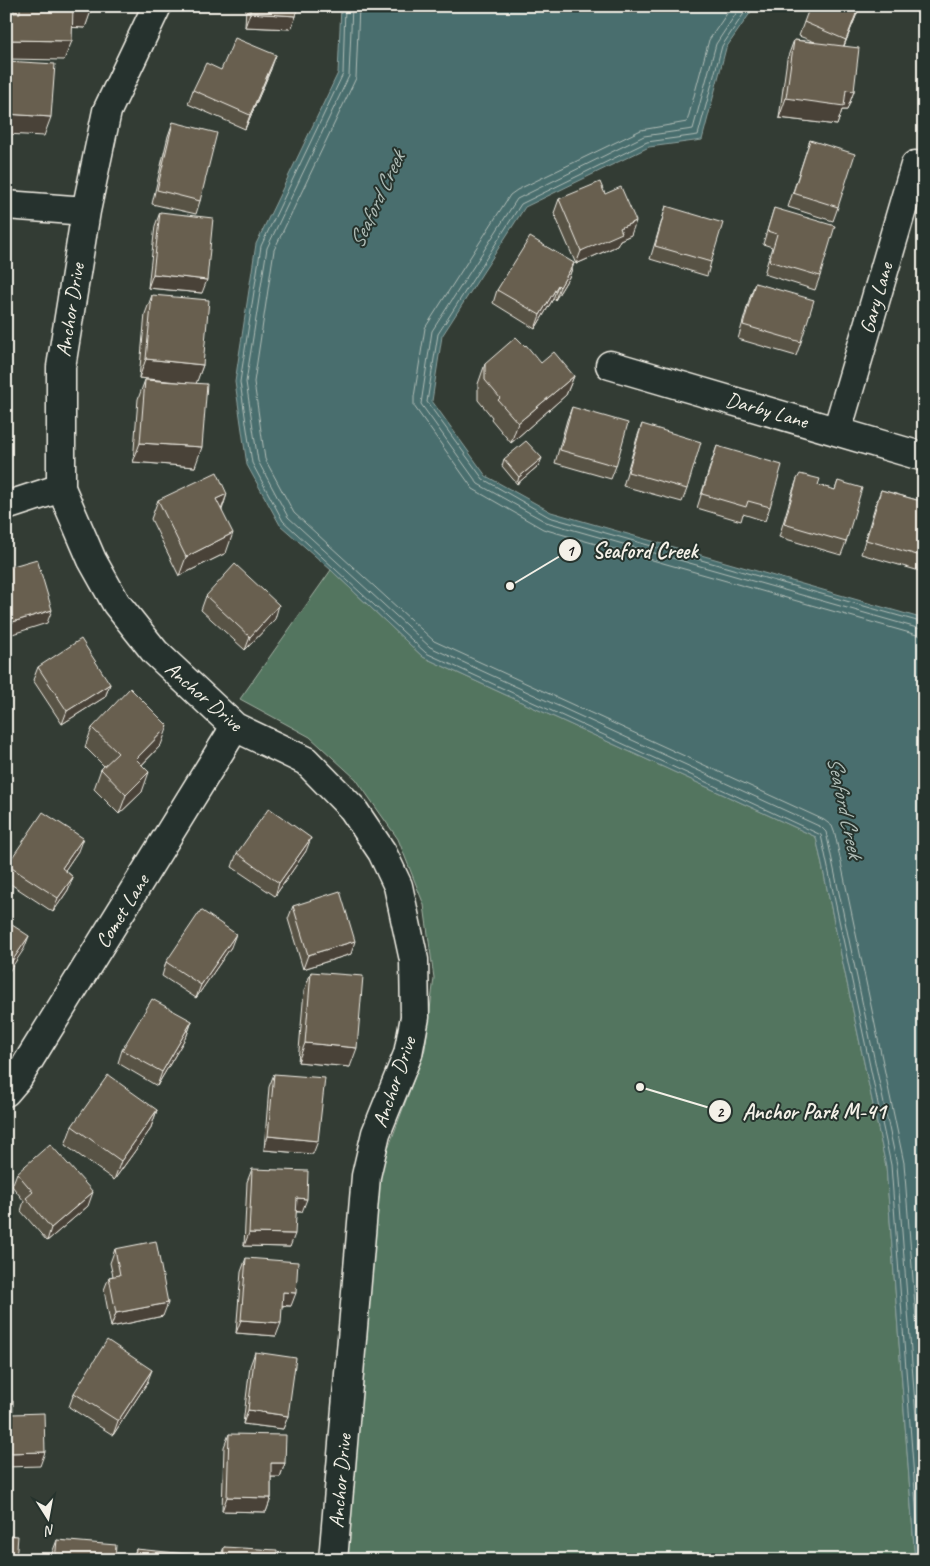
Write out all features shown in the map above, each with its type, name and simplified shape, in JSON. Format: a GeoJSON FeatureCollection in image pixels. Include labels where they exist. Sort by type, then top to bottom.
{"type":"FeatureCollection","features":[{"type":"Feature","properties":{"kind":"street","name":"Anchor Drive"},"geometry":{"type":"LineString","coordinates":[[157,6],[107,111],[86,212],[61,367],[61,488],[92,560],[116,602],[155,652],[235,727],[306,761],[354,808],[382,852],[398,886],[414,960],[415,1017],[408,1054],[376,1133],[366,1176],[334,1560]]}},
{"type":"Feature","properties":{"kind":"street","name":"Gary Lane"},"geometry":{"type":"LineString","coordinates":[[837,431],[915,165]]}},
{"type":"Feature","properties":{"kind":"street"},"geometry":{"type":"LineString","coordinates":[[6,205],[86,212]]}},
{"type":"Feature","properties":{"kind":"street","name":"Darby Lane"},"geometry":{"type":"LineString","coordinates":[[610,365],[924,457]]}},
{"type":"Feature","properties":{"kind":"street"},"geometry":{"type":"LineString","coordinates":[[6,506],[61,488]]}},
{"type":"Feature","properties":{"kind":"street","name":"Comet Lane"},"geometry":{"type":"LineString","coordinates":[[6,1092],[18,1078],[235,727]]}},
{"type":"Feature","properties":{"kind":"green space"},"geometry":{"type":"Polygon","coordinates":[[[331,570],[423,657],[816,837],[886,1166],[915,1560],[347,1560],[381,1168],[425,1049],[434,978],[424,905],[398,839],[356,779],[310,737],[240,699],[331,570]]]}},
{"type":"Feature","properties":{"kind":"water"},"geometry":{"type":"Polygon","coordinates":[[[341,6],[755,6],[726,48],[702,140],[649,147],[525,207],[442,336],[432,401],[486,476],[551,512],[924,619],[924,1560],[915,1560],[886,1166],[816,837],[423,657],[331,570],[280,525],[247,465],[235,382],[256,244],[338,73],[341,6]]]}},
{"type":"Feature","properties":{"kind":"building"},"geometry":{"type":"Polygon","coordinates":[[[20,6],[92,6],[92,8],[73,8],[72,41],[6,40],[6,13],[20,13],[20,6]]]}},
{"type":"Feature","properties":{"kind":"building"},"geometry":{"type":"Polygon","coordinates":[[[250,6],[297,6],[296,16],[250,13],[250,6]]]}},
{"type":"Feature","properties":{"kind":"building"},"geometry":{"type":"Polygon","coordinates":[[[810,6],[859,6],[846,40],[804,22],[810,6]]]}},
{"type":"Feature","properties":{"kind":"building"},"geometry":{"type":"Polygon","coordinates":[[[235,38],[276,55],[250,115],[193,90],[206,63],[221,70],[235,38]]]}},
{"type":"Feature","properties":{"kind":"building"},"geometry":{"type":"Polygon","coordinates":[[[794,40],[859,48],[854,91],[846,90],[844,106],[786,98],[794,40]]]}},
{"type":"Feature","properties":{"kind":"building"},"geometry":{"type":"Polygon","coordinates":[[[6,61],[55,64],[51,117],[6,114],[6,61]]]}},
{"type":"Feature","properties":{"kind":"building"},"geometry":{"type":"Polygon","coordinates":[[[173,122],[217,133],[200,201],[157,190],[173,122]]]}},
{"type":"Feature","properties":{"kind":"building"},"geometry":{"type":"Polygon","coordinates":[[[810,140],[855,154],[838,207],[793,193],[810,140]]]}},
{"type":"Feature","properties":{"kind":"building"},"geometry":{"type":"Polygon","coordinates":[[[600,182],[605,194],[621,187],[636,221],[620,228],[622,233],[581,251],[559,199],[600,182]]]}},
{"type":"Feature","properties":{"kind":"building"},"geometry":{"type":"Polygon","coordinates":[[[666,206],[723,223],[711,262],[655,246],[666,206]]]}},
{"type":"Feature","properties":{"kind":"building"},"geometry":{"type":"Polygon","coordinates":[[[774,208],[835,226],[820,276],[769,261],[777,234],[767,231],[774,208]]]}},
{"type":"Feature","properties":{"kind":"building"},"geometry":{"type":"Polygon","coordinates":[[[160,212],[213,218],[207,280],[153,274],[160,212]]]}},
{"type":"Feature","properties":{"kind":"building"},"geometry":{"type":"Polygon","coordinates":[[[530,237],[574,263],[540,315],[497,290],[530,237]]]}},
{"type":"Feature","properties":{"kind":"building"},"geometry":{"type":"Polygon","coordinates":[[[755,283],[814,300],[801,342],[743,325],[755,283]]]}},
{"type":"Feature","properties":{"kind":"building"},"geometry":{"type":"Polygon","coordinates":[[[152,295],[209,300],[203,365],[146,359],[152,295]]]}},
{"type":"Feature","properties":{"kind":"building"},"geometry":{"type":"Polygon","coordinates":[[[516,337],[526,345],[541,363],[554,352],[574,376],[518,423],[498,400],[500,398],[485,380],[485,364],[516,337]]]}},
{"type":"Feature","properties":{"kind":"building"},"geometry":{"type":"Polygon","coordinates":[[[145,380],[207,384],[202,447],[140,443],[145,380]]]}},
{"type":"Feature","properties":{"kind":"building"},"geometry":{"type":"Polygon","coordinates":[[[572,407],[628,423],[616,466],[560,450],[572,407]]]}},
{"type":"Feature","properties":{"kind":"building"},"geometry":{"type":"Polygon","coordinates":[[[642,424],[701,442],[687,489],[628,472],[642,424]]]}},
{"type":"Feature","properties":{"kind":"building"},"geometry":{"type":"Polygon","coordinates":[[[526,441],[542,458],[519,477],[504,459],[526,441]]]}},
{"type":"Feature","properties":{"kind":"building"},"geometry":{"type":"Polygon","coordinates":[[[717,446],[782,465],[770,507],[748,501],[746,507],[702,494],[717,446]]]}},
{"type":"Feature","properties":{"kind":"building"},"geometry":{"type":"Polygon","coordinates":[[[217,472],[227,494],[216,499],[233,533],[186,557],[158,500],[217,472]]]}},
{"type":"Feature","properties":{"kind":"building"},"geometry":{"type":"Polygon","coordinates":[[[800,474],[820,479],[818,485],[835,490],[838,481],[862,488],[846,542],[784,524],[800,474]]]}},
{"type":"Feature","properties":{"kind":"building"},"geometry":{"type":"Polygon","coordinates":[[[881,490],[924,502],[924,557],[866,540],[881,490]]]}},
{"type":"Feature","properties":{"kind":"building"},"geometry":{"type":"Polygon","coordinates":[[[37,559],[52,610],[6,624],[6,568],[37,559]]]}},
{"type":"Feature","properties":{"kind":"building"},"geometry":{"type":"Polygon","coordinates":[[[235,564],[279,605],[250,637],[206,596],[235,564]]]}},
{"type":"Feature","properties":{"kind":"building"},"geometry":{"type":"Polygon","coordinates":[[[81,639],[110,684],[67,711],[38,667],[81,639]]]}},
{"type":"Feature","properties":{"kind":"building"},"geometry":{"type":"Polygon","coordinates":[[[130,688],[168,726],[136,759],[149,772],[126,795],[101,769],[118,753],[92,728],[130,688]]]}},
{"type":"Feature","properties":{"kind":"building"},"geometry":{"type":"Polygon","coordinates":[[[269,808],[311,838],[279,883],[237,853],[269,808]]]}},
{"type":"Feature","properties":{"kind":"building"},"geometry":{"type":"Polygon","coordinates":[[[43,812],[83,838],[62,868],[73,877],[58,898],[7,865],[43,812]]]}},
{"type":"Feature","properties":{"kind":"building"},"geometry":{"type":"Polygon","coordinates":[[[340,891],[355,941],[308,955],[293,906],[340,891]]]}},
{"type":"Feature","properties":{"kind":"building"},"geometry":{"type":"Polygon","coordinates":[[[201,910],[236,934],[201,985],[166,962],[201,910]]]}},
{"type":"Feature","properties":{"kind":"building"},"geometry":{"type":"Polygon","coordinates":[[[6,921],[29,936],[6,970],[6,921]]]}},
{"type":"Feature","properties":{"kind":"building"},"geometry":{"type":"Polygon","coordinates":[[[311,972],[363,976],[357,1048],[305,1043],[311,972]]]}},
{"type":"Feature","properties":{"kind":"building"},"geometry":{"type":"Polygon","coordinates":[[[152,999],[192,1021],[162,1072],[122,1050],[152,999]]]}},
{"type":"Feature","properties":{"kind":"building"},"geometry":{"type":"Polygon","coordinates":[[[274,1074],[325,1078],[318,1141],[268,1136],[274,1074]]]}},
{"type":"Feature","properties":{"kind":"building"},"geometry":{"type":"Polygon","coordinates":[[[108,1075],[157,1110],[121,1161],[72,1126],[108,1075]]]}},
{"type":"Feature","properties":{"kind":"building"},"geometry":{"type":"Polygon","coordinates":[[[50,1144],[93,1192],[51,1228],[26,1198],[33,1192],[17,1173],[50,1144]]]}},
{"type":"Feature","properties":{"kind":"building"},"geometry":{"type":"Polygon","coordinates":[[[252,1169],[308,1171],[307,1199],[297,1198],[295,1234],[249,1233],[252,1169]]]}},
{"type":"Feature","properties":{"kind":"building"},"geometry":{"type":"Polygon","coordinates":[[[156,1241],[168,1303],[116,1313],[109,1277],[120,1275],[115,1249],[156,1241]]]}},
{"type":"Feature","properties":{"kind":"building"},"geometry":{"type":"Polygon","coordinates":[[[246,1258],[298,1262],[296,1293],[283,1292],[281,1323],[241,1320],[246,1258]]]}},
{"type":"Feature","properties":{"kind":"building"},"geometry":{"type":"Polygon","coordinates":[[[107,1340],[152,1370],[118,1421],[74,1393],[107,1340]]]}},
{"type":"Feature","properties":{"kind":"building"},"geometry":{"type":"Polygon","coordinates":[[[255,1352],[296,1358],[288,1416],[248,1410],[255,1352]]]}},
{"type":"Feature","properties":{"kind":"building"},"geometry":{"type":"Polygon","coordinates":[[[6,1401],[13,1401],[13,1414],[44,1413],[45,1452],[6,1453],[6,1401]]]}},
{"type":"Feature","properties":{"kind":"building"},"geometry":{"type":"Polygon","coordinates":[[[229,1434],[286,1435],[285,1463],[271,1463],[271,1498],[227,1497],[229,1434]]]}},
{"type":"Feature","properties":{"kind":"building"},"geometry":{"type":"Polygon","coordinates":[[[6,1535],[18,1536],[16,1560],[6,1560],[6,1535]]]}},
{"type":"Feature","properties":{"kind":"building"},"geometry":{"type":"Polygon","coordinates":[[[57,1540],[116,1545],[115,1560],[55,1560],[57,1540]]]}},
{"type":"Feature","properties":{"kind":"building"},"geometry":{"type":"Polygon","coordinates":[[[224,1547],[277,1550],[277,1560],[223,1560],[224,1547]]]}},
{"type":"Feature","properties":{"kind":"building"},"geometry":{"type":"Polygon","coordinates":[[[136,1549],[197,1555],[196,1560],[135,1560],[136,1549]]]}},
{"type":"Feature","properties":{"kind":"place","name":"Seaford Creek"},"geometry":{"type":"Point","coordinates":[510,586]}},
{"type":"Feature","properties":{"kind":"place","name":"Anchor Park M-41"},"geometry":{"type":"Point","coordinates":[640,1087]}}]}
